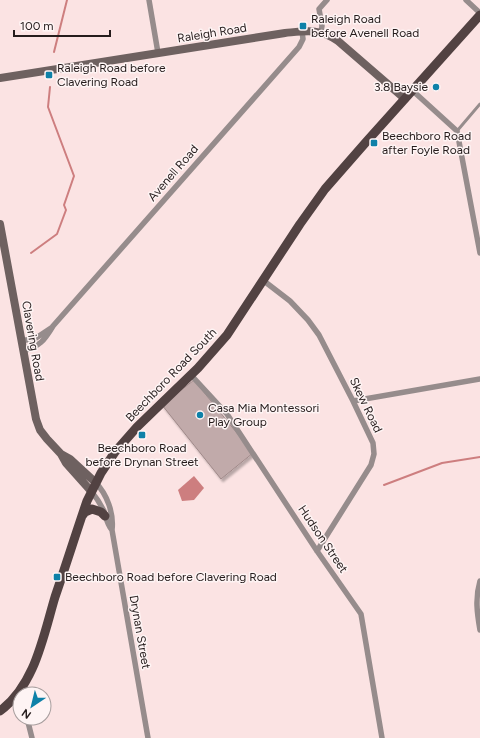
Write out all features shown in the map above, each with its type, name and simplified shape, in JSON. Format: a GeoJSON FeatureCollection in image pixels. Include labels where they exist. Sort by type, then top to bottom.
{"type":"FeatureCollection","features":[{"type":"Feature","properties":{"kind":"main road","name":"Beechboro Road South"},"geometry":{"type":"LineString","coordinates":[[23,686],[35,662],[91,491],[106,463],[133,432],[191,376],[227,335],[316,201],[339,172],[413,91],[480,14]]}},
{"type":"Feature","properties":{"kind":"main road"},"geometry":{"type":"LineString","coordinates":[[82,516],[84,512],[92,509],[101,512],[105,516]]}},
{"type":"Feature","properties":{"kind":"main road","name":"Beechboro Road South"},"geometry":{"type":"LineString","coordinates":[[0,711],[12,700]]}},
{"type":"Feature","properties":{"kind":"street"},"geometry":{"type":"LineString","coordinates":[[150,0],[158,53]]}},
{"type":"Feature","properties":{"kind":"street"},"geometry":{"type":"LineString","coordinates":[[321,32],[322,26],[319,9],[327,0]]}},
{"type":"Feature","properties":{"kind":"street"},"geometry":{"type":"LineString","coordinates":[[466,0],[480,14]]}},
{"type":"Feature","properties":{"kind":"street","name":"Raleigh Road"},"geometry":{"type":"LineString","coordinates":[[0,78],[302,31],[329,34],[405,99]]}},
{"type":"Feature","properties":{"kind":"street","name":"Avenell Road"},"geometry":{"type":"LineString","coordinates":[[23,351],[40,344],[46,338],[53,326],[298,47],[303,39],[302,31]]}},
{"type":"Feature","properties":{"kind":"street"},"geometry":{"type":"LineString","coordinates":[[413,91],[457,131],[478,227],[480,253]]}},
{"type":"Feature","properties":{"kind":"street","name":"Clavering Road"},"geometry":{"type":"LineString","coordinates":[[0,224],[33,410],[38,425],[47,439],[61,454],[66,463],[91,491]]}},
{"type":"Feature","properties":{"kind":"street","name":"Skew Road"},"geometry":{"type":"LineString","coordinates":[[264,281],[290,301],[308,320],[319,335],[373,443],[374,454],[366,476],[317,552]]}},
{"type":"Feature","properties":{"kind":"street","name":"Avenell Road"},"geometry":{"type":"LineString","coordinates":[[21,341],[36,338],[53,326]]}},
{"type":"Feature","properties":{"kind":"street","name":"Hudson Street"},"geometry":{"type":"LineString","coordinates":[[191,376],[227,414],[317,552],[361,614],[382,738]]}},
{"type":"Feature","properties":{"kind":"street"},"geometry":{"type":"LineString","coordinates":[[353,401],[480,379]]}},
{"type":"Feature","properties":{"kind":"street","name":"Clavering Road"},"geometry":{"type":"LineString","coordinates":[[61,454],[70,459],[95,482]]}},
{"type":"Feature","properties":{"kind":"street","name":"Drynan Street"},"geometry":{"type":"LineString","coordinates":[[95,482],[100,487],[108,502],[112,520],[112,530],[148,738]]}},
{"type":"Feature","properties":{"kind":"street","name":"Drynan Street"},"geometry":{"type":"LineString","coordinates":[[91,491],[98,499],[108,525],[112,530]]}},
{"type":"Feature","properties":{"kind":"street"},"geometry":{"type":"LineString","coordinates":[[480,581],[477,592],[476,610],[480,630]]}},
{"type":"Feature","properties":{"kind":"street"},"geometry":{"type":"LineString","coordinates":[[29,726],[32,738]]}},
{"type":"Feature","properties":{"kind":"lane"},"geometry":{"type":"LineString","coordinates":[[457,131],[480,104]]}},
{"type":"Feature","properties":{"kind":"shaded area"},"geometry":{"type":"Polygon","coordinates":[[[194,476],[204,488],[194,500],[182,501],[178,490],[194,476]]]}},
{"type":"Feature","properties":{"kind":"building","name":"Casa Mia Montessori Play Group"},"geometry":{"type":"Polygon","coordinates":[[[194,380],[253,453],[221,479],[162,405],[194,380]]]}},
{"type":"Feature","properties":{"kind":"waterway"},"geometry":{"type":"LineString","coordinates":[[54,52],[67,0]]}},
{"type":"Feature","properties":{"kind":"waterway"},"geometry":{"type":"LineString","coordinates":[[31,253],[57,234],[66,210],[64,205],[74,176],[48,107],[50,87]]}},
{"type":"Feature","properties":{"kind":"waterway"},"geometry":{"type":"LineString","coordinates":[[384,485],[442,463],[480,457]]}},
{"type":"Feature","properties":{"kind":"place","name":"Raleigh Road before Avenell Road"},"geometry":{"type":"Point","coordinates":[303,26]}},
{"type":"Feature","properties":{"kind":"place","name":"Raleigh Road before Clavering Road"},"geometry":{"type":"Point","coordinates":[49,75]}},
{"type":"Feature","properties":{"kind":"place","name":"3.8 Baysie"},"geometry":{"type":"Point","coordinates":[436,87]}},
{"type":"Feature","properties":{"kind":"place","name":"Beechboro Road after Foyle Road"},"geometry":{"type":"Point","coordinates":[374,143]}},
{"type":"Feature","properties":{"kind":"place","name":"Casa Mia Montessori Play Group"},"geometry":{"type":"Point","coordinates":[200,415]}},
{"type":"Feature","properties":{"kind":"place","name":"Beechboro Road before Drynan Street"},"geometry":{"type":"Point","coordinates":[142,435]}},
{"type":"Feature","properties":{"kind":"place","name":"Beechboro Road before Clavering Road"},"geometry":{"type":"Point","coordinates":[57,577]}}]}
